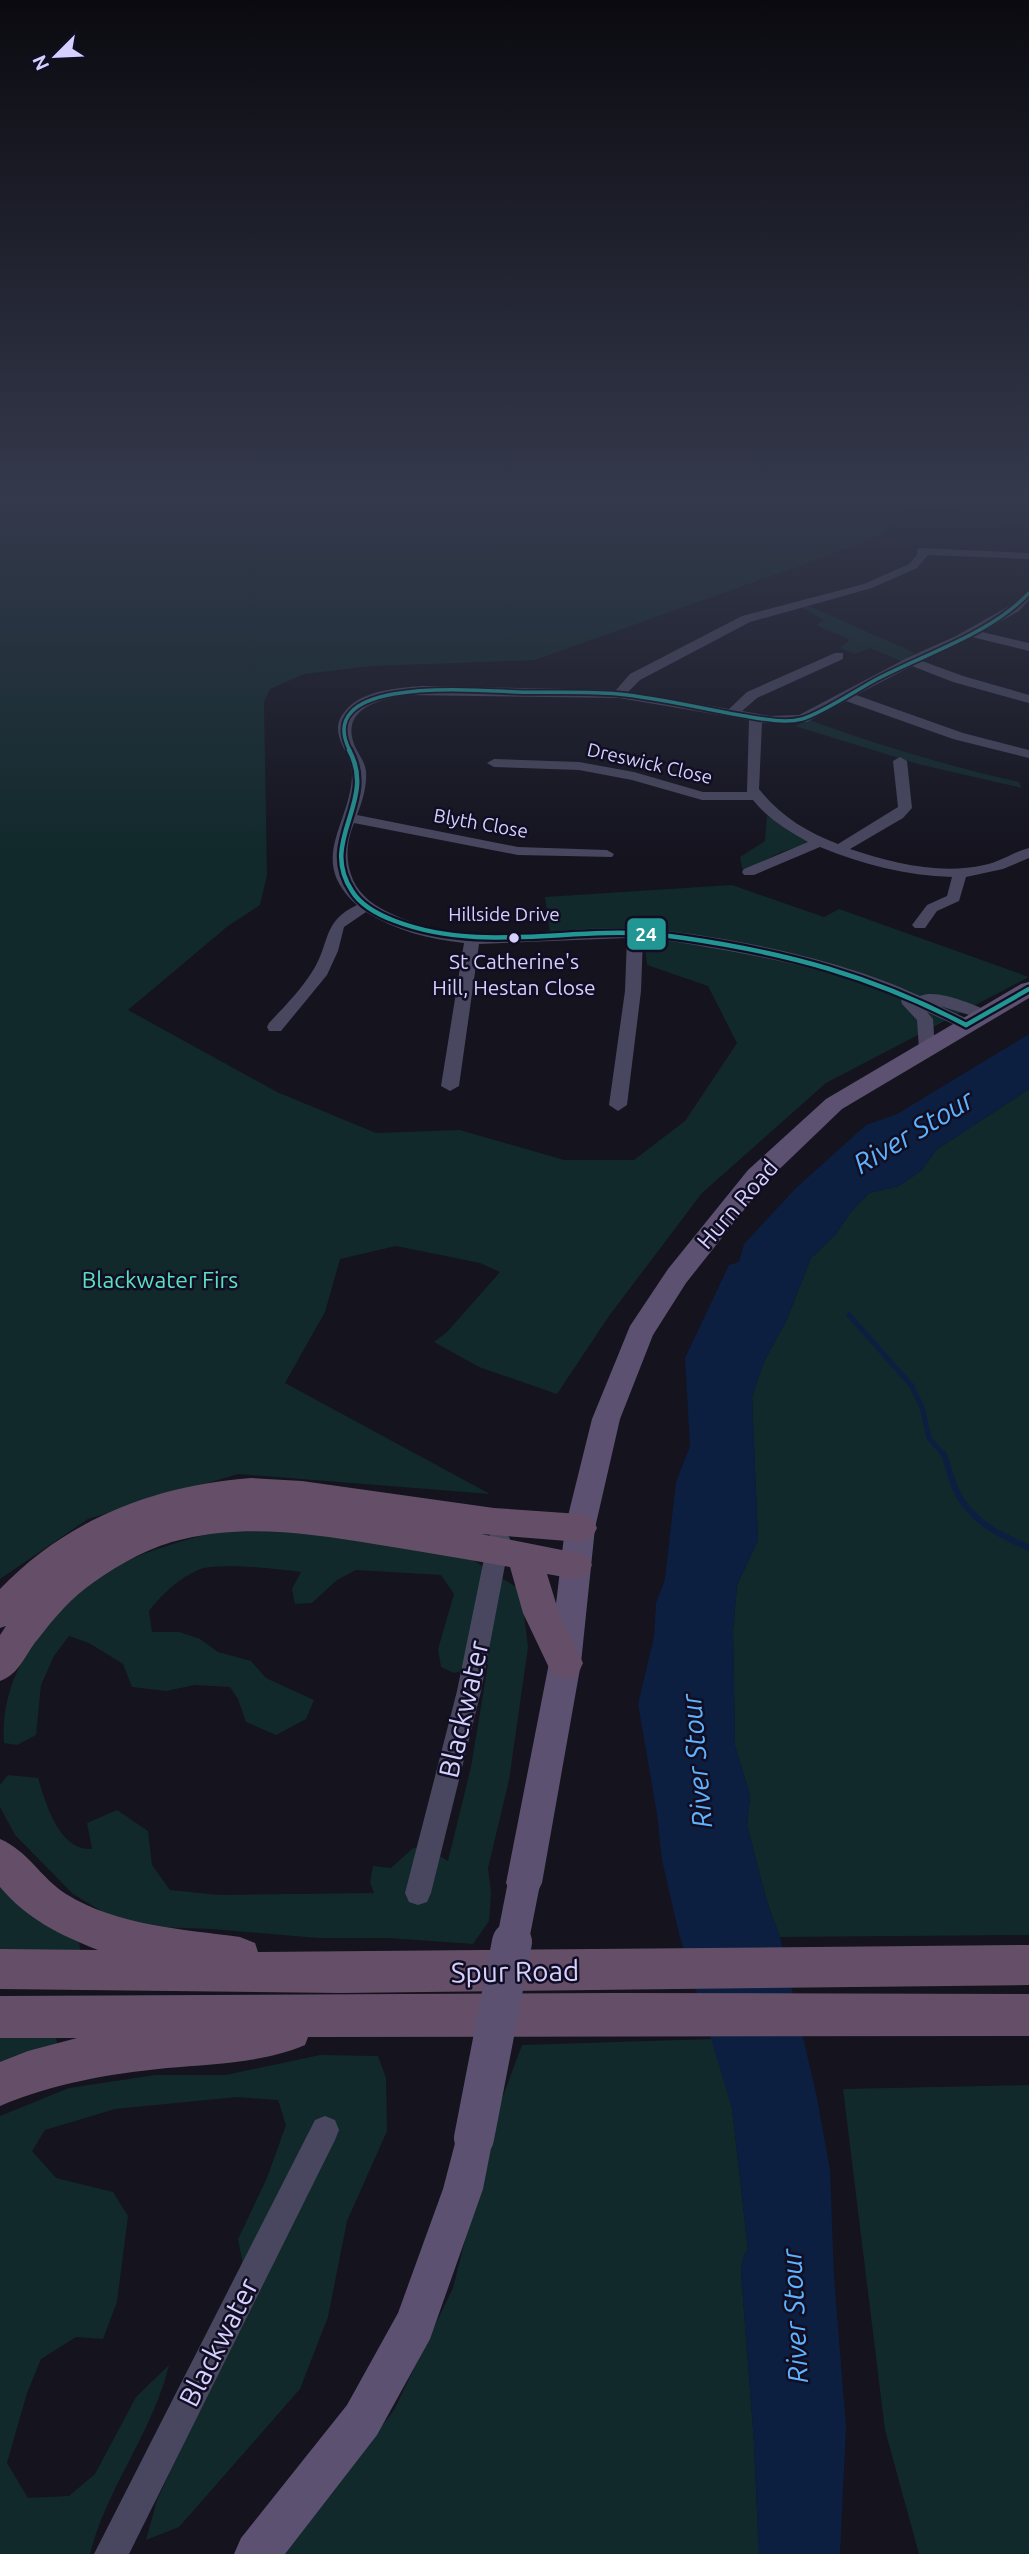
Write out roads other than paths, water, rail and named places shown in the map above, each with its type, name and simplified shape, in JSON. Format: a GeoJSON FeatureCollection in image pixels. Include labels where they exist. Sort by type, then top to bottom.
{"type":"FeatureCollection","features":[{"type":"Feature","properties":{"kind":"highway"},"geometry":{"type":"LineString","coordinates":[[0,1613],[33,1576],[87,1536],[152,1509],[216,1493],[284,1492],[508,1543],[575,1565]]}},
{"type":"Feature","properties":{"kind":"highway"},"geometry":{"type":"LineString","coordinates":[[0,1665],[39,1609],[74,1575],[127,1545],[174,1527],[233,1518],[275,1518],[508,1543],[540,1528],[580,1528]]}},
{"type":"Feature","properties":{"kind":"highway"},"geometry":{"type":"LineString","coordinates":[[508,1543],[565,1663]]}},
{"type":"Feature","properties":{"kind":"highway"},"geometry":{"type":"LineString","coordinates":[[0,1858],[14,1877],[37,1899],[84,1928],[140,1944],[341,1973]]}},
{"type":"Feature","properties":{"kind":"highway","name":"Spur Road"},"geometry":{"type":"LineString","coordinates":[[0,1969],[341,1973],[1029,1965]]}},
{"type":"Feature","properties":{"kind":"highway","name":"Spur Road"},"geometry":{"type":"LineString","coordinates":[[0,2017],[1029,2015]]}},
{"type":"Feature","properties":{"kind":"highway"},"geometry":{"type":"LineString","coordinates":[[0,2084],[28,2071],[58,2062],[149,2048],[233,2040],[369,2016]]}},
{"type":"Feature","properties":{"kind":"main road","name":"Hurn Road"},"geometry":{"type":"LineString","coordinates":[[524,1883],[565,1663],[580,1528],[606,1419],[640,1333],[677,1276],[757,1176],[834,1104],[1029,989]]}},
{"type":"Feature","properties":{"kind":"main road"},"geometry":{"type":"LineString","coordinates":[[257,2554],[362,2420],[415,2324],[463,2189],[524,1883]]}},
{"type":"Feature","properties":{"kind":"street"},"geometry":{"type":"LineString","coordinates":[[619,694],[635,677],[744,620]]}},
{"type":"Feature","properties":{"kind":"street","name":"Hillside Drive"},"geometry":{"type":"LineString","coordinates":[[976,1020],[847,972],[738,948],[635,933],[472,939],[428,933],[399,923],[367,906],[352,892],[338,859],[338,847],[356,795],[359,775],[353,752],[345,740],[345,725],[353,711],[366,702],[410,690],[619,694],[756,718],[802,719],[994,620]]}},
{"type":"Feature","properties":{"kind":"street"},"geometry":{"type":"LineString","coordinates":[[971,633],[1029,647]]}},
{"type":"Feature","properties":{"kind":"street"},"geometry":{"type":"LineString","coordinates":[[731,714],[752,695],[839,656]]}},
{"type":"Feature","properties":{"kind":"street"},"geometry":{"type":"LineString","coordinates":[[911,661],[958,679],[1029,699]]}},
{"type":"Feature","properties":{"kind":"street"},"geometry":{"type":"LineString","coordinates":[[845,696],[947,733],[1029,754]]}},
{"type":"Feature","properties":{"kind":"street"},"geometry":{"type":"LineString","coordinates":[[756,718],[750,781],[756,796],[779,819],[821,842],[898,866],[960,873],[987,870],[1029,852]]}},
{"type":"Feature","properties":{"kind":"street"},"geometry":{"type":"LineString","coordinates":[[840,849],[898,815],[905,808],[900,761]]}},
{"type":"Feature","properties":{"kind":"street","name":"Dreswick Close"},"geometry":{"type":"LineString","coordinates":[[495,763],[579,766],[634,776],[702,796],[756,796]]}},
{"type":"Feature","properties":{"kind":"street","name":"Blyth Close"},"geometry":{"type":"LineString","coordinates":[[348,818],[517,851],[607,854]]}},
{"type":"Feature","properties":{"kind":"street"},"geometry":{"type":"LineString","coordinates":[[749,873],[780,857],[821,842]]}},
{"type":"Feature","properties":{"kind":"street"},"geometry":{"type":"LineString","coordinates":[[920,925],[932,908],[954,898],[960,873]]}},
{"type":"Feature","properties":{"kind":"street"},"geometry":{"type":"LineString","coordinates":[[275,1027],[313,982],[330,955],[334,931],[339,924],[347,916],[367,906]]}},
{"type":"Feature","properties":{"kind":"street"},"geometry":{"type":"LineString","coordinates":[[618,1105],[633,991],[635,933]]}},
{"type":"Feature","properties":{"kind":"street"},"geometry":{"type":"LineString","coordinates":[[450,1086],[472,939]]}},
{"type":"Feature","properties":{"kind":"street","name":"Hillside Drive"},"geometry":{"type":"LineString","coordinates":[[899,992],[925,1019],[927,1049]]}},
{"type":"Feature","properties":{"kind":"street","name":"Blackwater"},"geometry":{"type":"LineString","coordinates":[[418,1893],[508,1543]]}},
{"type":"Feature","properties":{"kind":"street","name":"Blackwater"},"geometry":{"type":"LineString","coordinates":[[111,2554],[325,2130]]}},
{"type":"Feature","properties":{"kind":"water","name":"River Stour"},"geometry":{"type":"Polygon","coordinates":[[[1029,1034],[1029,1089],[936,1150],[922,1170],[899,1186],[869,1193],[850,1213],[836,1234],[811,1258],[787,1319],[763,1364],[752,1397],[758,1540],[737,1585],[733,1631],[735,1746],[750,1795],[747,1825],[767,1902],[780,1937],[817,2098],[830,2170],[834,2277],[846,2427],[840,2554],[759,2554],[754,2442],[741,2272],[743,2257],[748,2249],[732,2108],[679,1934],[662,1860],[638,1704],[654,1637],[656,1603],[665,1579],[676,1482],[690,1446],[685,1358],[729,1265],[739,1262],[744,1244],[796,1188],[866,1125],[897,1114],[1029,1034]]]}},
{"type":"Feature","properties":{"kind":"waterway"},"geometry":{"type":"LineString","coordinates":[[849,1315],[911,1385],[922,1407],[929,1438],[944,1454]]}},
{"type":"Feature","properties":{"kind":"waterway"},"geometry":{"type":"LineString","coordinates":[[944,1454],[956,1490],[969,1510],[987,1526],[1029,1548]]}},
{"type":"Feature","properties":{"kind":"place","name":"St Catherine's Hill, Hestan Close"},"geometry":{"type":"Point","coordinates":[514,938]}},
{"type":"Feature","properties":{"kind":"park label","name":"Blackwater Firs"},"geometry":{"type":"Point","coordinates":[160,1279]}}]}
